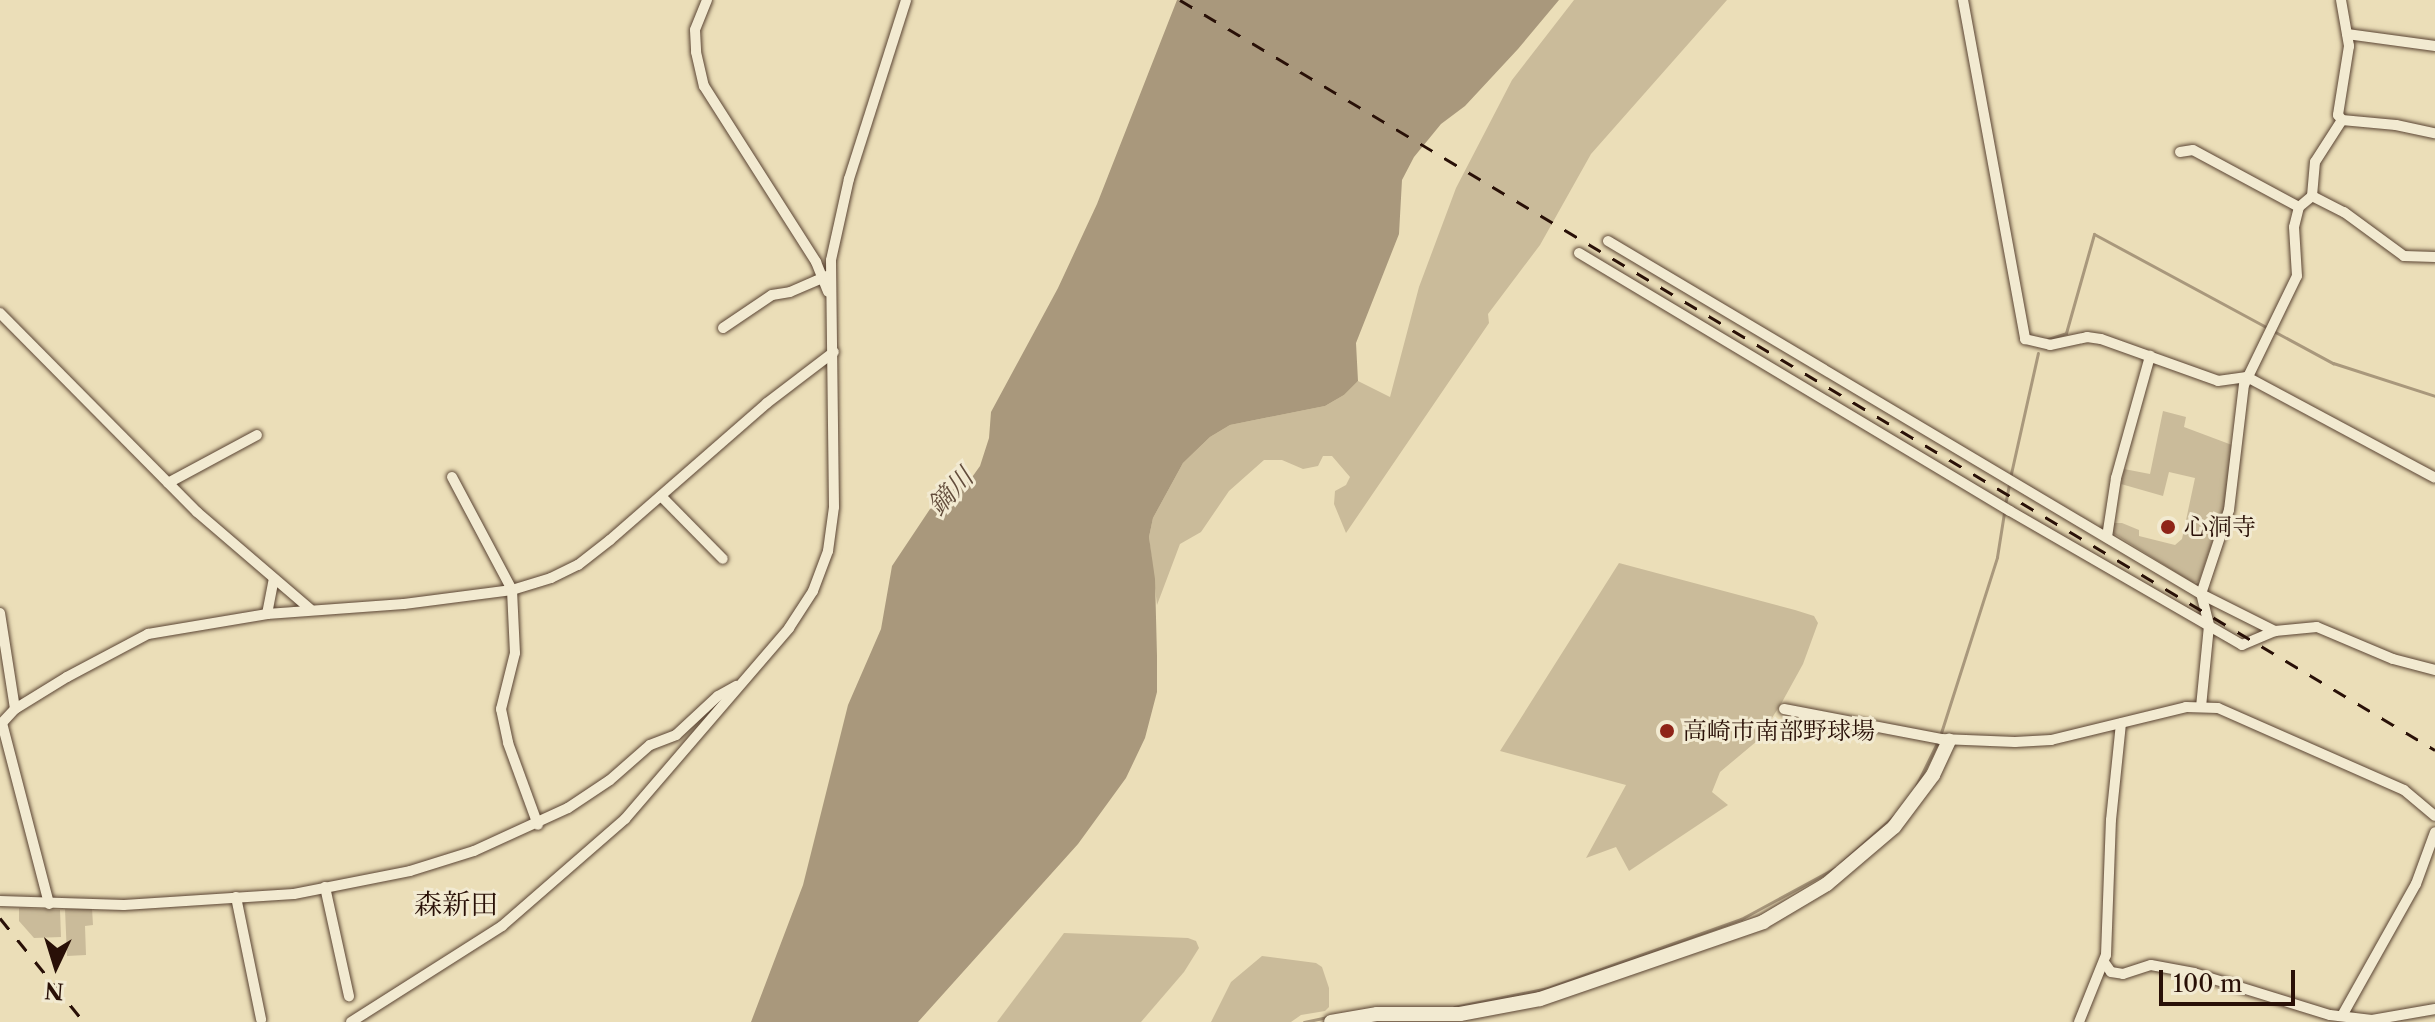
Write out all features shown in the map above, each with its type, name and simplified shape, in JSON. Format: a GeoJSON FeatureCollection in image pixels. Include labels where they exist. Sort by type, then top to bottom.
{"type":"FeatureCollection","features":[{"type":"Feature","properties":{"kind":"street"},"geometry":{"type":"LineString","coordinates":[[707,0],[695,30],[704,86],[827,276]]}},
{"type":"Feature","properties":{"kind":"street"},"geometry":{"type":"LineString","coordinates":[[351,1022],[502,926],[634,809],[789,628],[824,567],[834,507],[834,352],[827,276],[849,179],[906,0]]}},
{"type":"Feature","properties":{"kind":"street"},"geometry":{"type":"LineString","coordinates":[[1963,0],[2025,339],[2050,345],[2093,338],[2218,381],[2247,377],[2435,478]]}},
{"type":"Feature","properties":{"kind":"street"},"geometry":{"type":"LineString","coordinates":[[2341,0],[2349,46],[2338,115],[2342,120],[2396,125],[2435,133]]}},
{"type":"Feature","properties":{"kind":"street"},"geometry":{"type":"LineString","coordinates":[[2347,34],[2435,46]]}},
{"type":"Feature","properties":{"kind":"street"},"geometry":{"type":"LineString","coordinates":[[2201,707],[2209,625],[2201,594],[2229,510],[2247,377],[2297,276],[2293,242],[2299,207],[2312,196],[2315,162],[2342,120]]}},
{"type":"Feature","properties":{"kind":"street"},"geometry":{"type":"LineString","coordinates":[[2180,152],[2193,150],[2299,207]]}},
{"type":"Feature","properties":{"kind":"street"},"geometry":{"type":"LineString","coordinates":[[2312,196],[2344,212],[2404,256],[2435,257]]}},
{"type":"Feature","properties":{"kind":"street"},"geometry":{"type":"LineString","coordinates":[[1608,241],[2201,594],[2275,631]]}},
{"type":"Feature","properties":{"kind":"street"},"geometry":{"type":"LineString","coordinates":[[1579,253],[2010,511],[2242,645],[2275,631],[2317,627],[2393,659],[2435,670]]}},
{"type":"Feature","properties":{"kind":"street"},"geometry":{"type":"LineString","coordinates":[[723,328],[772,295],[790,292],[827,276]]}},
{"type":"Feature","properties":{"kind":"street"},"geometry":{"type":"LineString","coordinates":[[0,313],[168,483],[310,609]]}},
{"type":"Feature","properties":{"kind":"street"},"geometry":{"type":"LineString","coordinates":[[49,904],[1,724],[15,709],[148,634],[267,614],[404,604],[512,590],[578,565],[767,403],[834,352]]}},
{"type":"Feature","properties":{"kind":"street"},"geometry":{"type":"LineString","coordinates":[[2107,537],[2116,478],[2150,356]]}},
{"type":"Feature","properties":{"kind":"street"},"geometry":{"type":"LineString","coordinates":[[168,483],[257,435]]}},
{"type":"Feature","properties":{"kind":"street"},"geometry":{"type":"LineString","coordinates":[[452,477],[512,590],[515,653],[501,709],[508,743],[538,825]]}},
{"type":"Feature","properties":{"kind":"street"},"geometry":{"type":"LineString","coordinates":[[661,496],[723,559]]}},
{"type":"Feature","properties":{"kind":"street"},"geometry":{"type":"LineString","coordinates":[[267,614],[274,579]]}},
{"type":"Feature","properties":{"kind":"street"},"geometry":{"type":"LineString","coordinates":[[0,613],[15,709]]}},
{"type":"Feature","properties":{"kind":"street"},"geometry":{"type":"LineString","coordinates":[[0,901],[124,905],[294,894],[410,871],[538,825],[610,780],[650,745],[676,735],[718,696],[742,684]]}},
{"type":"Feature","properties":{"kind":"street"},"geometry":{"type":"LineString","coordinates":[[1784,709],[1949,740],[2035,742],[2186,707],[2201,707],[2238,715],[2404,790],[2435,816]]}},
{"type":"Feature","properties":{"kind":"street"},"geometry":{"type":"LineString","coordinates":[[2079,1022],[2104,962],[2121,724]]}},
{"type":"Feature","properties":{"kind":"street"},"geometry":{"type":"LineString","coordinates":[[1331,1022],[1377,1014],[1460,1014],[1540,999],[1763,922],[1827,884],[1894,827],[1933,775],[1949,740]]}},
{"type":"Feature","properties":{"kind":"street"},"geometry":{"type":"LineString","coordinates":[[2343,1014],[2416,884],[2435,832]]}},
{"type":"Feature","properties":{"kind":"street"},"geometry":{"type":"LineString","coordinates":[[325,887],[349,996]]}},
{"type":"Feature","properties":{"kind":"street"},"geometry":{"type":"LineString","coordinates":[[236,897],[261,1019]]}},
{"type":"Feature","properties":{"kind":"street"},"geometry":{"type":"LineString","coordinates":[[2104,962],[2111,972],[2123,974],[2151,965],[2194,973],[2330,1015],[2343,1014],[2372,1020],[2435,1009]]}},
{"type":"Feature","properties":{"kind":"shaded area"},"geometry":{"type":"Polygon","coordinates":[[[1574,0],[1727,0],[1591,154],[1540,245],[1488,314],[1489,323],[1346,533],[1334,504],[1335,491],[1346,485],[1350,477],[1332,456],[1323,456],[1318,466],[1303,469],[1282,460],[1264,460],[1229,491],[1201,532],[1180,544],[1157,605],[1149,537],[1153,518],[1183,463],[1210,437],[1230,425],[1325,406],[1344,395],[1358,381],[1390,397],[1419,287],[1456,188],[1512,80],[1574,0]]]}},
{"type":"Feature","properties":{"kind":"shaded area"},"geometry":{"type":"Polygon","coordinates":[[[2163,411],[2186,417],[2184,427],[2232,445],[2225,505],[2199,581],[2193,583],[2110,531],[2112,523],[2122,523],[2139,530],[2139,536],[2175,545],[2182,539],[2195,478],[2169,472],[2163,496],[2121,484],[2124,469],[2150,474],[2163,411]]]}},
{"type":"Feature","properties":{"kind":"shaded area"},"geometry":{"type":"Polygon","coordinates":[[[1619,563],[1795,610],[1814,616],[1818,623],[1803,664],[1757,741],[1720,772],[1712,792],[1728,805],[1629,871],[1616,847],[1586,858],[1626,785],[1500,751],[1619,563]]]}},
{"type":"Feature","properties":{"kind":"shaded area"},"geometry":{"type":"Polygon","coordinates":[[[19,908],[60,910],[61,937],[34,938],[19,921],[19,908]]]}},
{"type":"Feature","properties":{"kind":"shaded area"},"geometry":{"type":"Polygon","coordinates":[[[92,908],[93,925],[85,926],[86,955],[67,956],[65,909],[92,908]]]}},
{"type":"Feature","properties":{"kind":"shaded area"},"geometry":{"type":"Polygon","coordinates":[[[1064,933],[1188,938],[1196,941],[1199,948],[1184,972],[1141,1022],[997,1022],[1064,933]]]}},
{"type":"Feature","properties":{"kind":"shaded area"},"geometry":{"type":"Polygon","coordinates":[[[1262,956],[1316,963],[1322,967],[1329,988],[1329,1007],[1325,1011],[1301,1015],[1291,1022],[1211,1022],[1231,982],[1262,956]]]}},
{"type":"Feature","properties":{"kind":"water","name":"鏑川"},"geometry":{"type":"Polygon","coordinates":[[[1177,0],[1559,0],[1518,49],[1465,106],[1441,124],[1414,157],[1402,180],[1399,234],[1356,343],[1358,381],[1344,395],[1325,406],[1230,425],[1210,437],[1183,463],[1153,518],[1149,537],[1155,579],[1157,692],[1145,738],[1126,778],[1078,844],[918,1022],[751,1022],[803,885],[848,705],[881,629],[892,566],[938,497],[970,480],[980,466],[989,438],[991,412],[1058,288],[1097,204],[1177,0]]]}},
{"type":"Feature","properties":{"kind":"waterway"},"geometry":{"type":"LineString","coordinates":[[2048,339],[2066,333],[2094,234],[2333,363],[2435,396]]}},
{"type":"Feature","properties":{"kind":"waterway"},"geometry":{"type":"LineString","coordinates":[[2010,478],[2038,353]]}},
{"type":"Feature","properties":{"kind":"waterway"},"geometry":{"type":"LineString","coordinates":[[2005,505],[2009,485]]}},
{"type":"Feature","properties":{"kind":"waterway"},"geometry":{"type":"LineString","coordinates":[[1940,736],[1997,557],[2004,513]]}},
{"type":"Feature","properties":{"kind":"waterway"},"geometry":{"type":"LineString","coordinates":[[1916,786],[1937,743]]}},
{"type":"Feature","properties":{"kind":"waterway"},"geometry":{"type":"LineString","coordinates":[[1841,863],[1895,815]]}},
{"type":"Feature","properties":{"kind":"waterway"},"geometry":{"type":"LineString","coordinates":[[1454,1007],[1548,988],[1741,919],[1835,868]]}},
{"type":"Feature","properties":{"kind":"waterway"},"geometry":{"type":"LineString","coordinates":[[1304,1022],[1327,1017]]}},
{"type":"Feature","properties":{"kind":"railway"},"geometry":{"type":"LineString","coordinates":[[1180,0],[2435,750]]}},
{"type":"Feature","properties":{"kind":"railway"},"geometry":{"type":"LineString","coordinates":[[0,918],[84,1022]]}},
{"type":"Feature","properties":{"kind":"place","name":"心洞寺"},"geometry":{"type":"Point","coordinates":[2168,527]}},
{"type":"Feature","properties":{"kind":"place","name":"高崎市南部野球場"},"geometry":{"type":"Point","coordinates":[1667,731]}},
{"type":"Feature","properties":{"kind":"district","name":"森新田"},"geometry":{"type":"Point","coordinates":[456,904]}}]}
